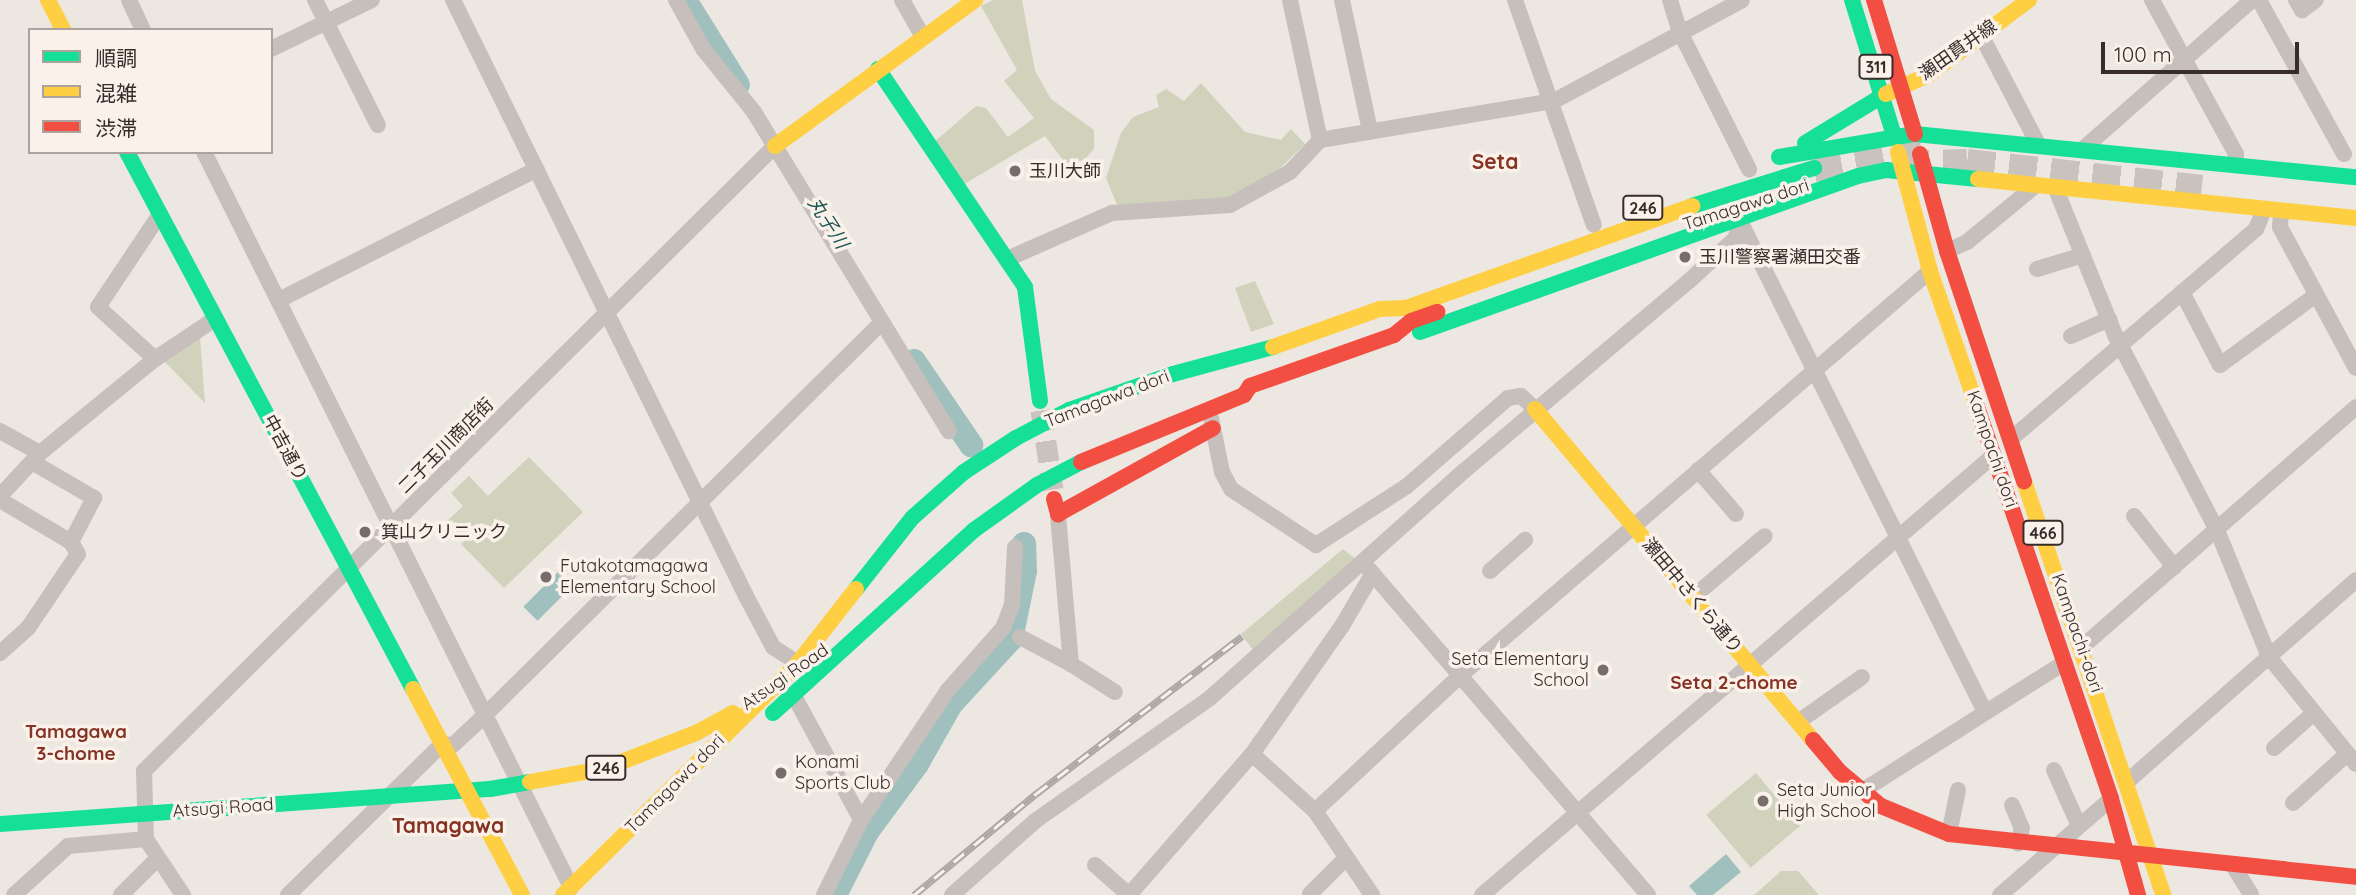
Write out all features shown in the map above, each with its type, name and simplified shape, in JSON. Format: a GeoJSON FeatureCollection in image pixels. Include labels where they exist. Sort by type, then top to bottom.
{"type":"FeatureCollection","features":[{"type":"Feature","properties":{"kind":"main road"},"geometry":{"type":"LineString","coordinates":[[48,0],[62,28]]}},
{"type":"Feature","properties":{"kind":"main road"},"geometry":{"type":"LineString","coordinates":[[781,143],[975,0]]}},
{"type":"Feature","properties":{"kind":"main road","name":"Kampachi dori"},"geometry":{"type":"LineString","coordinates":[[1852,0],[1884,95],[1930,271],[2111,799],[2129,853],[2137,889]]}},
{"type":"Feature","properties":{"kind":"main road","name":"311"},"geometry":{"type":"LineString","coordinates":[[1874,0],[1915,134]]}},
{"type":"Feature","properties":{"kind":"main road","name":"瀬田貫井線"},"geometry":{"type":"LineString","coordinates":[[1778,158],[1884,95],[1927,75],[2029,0]]}},
{"type":"Feature","properties":{"kind":"main road"},"geometry":{"type":"LineString","coordinates":[[878,69],[1028,294],[1040,401]]}},
{"type":"Feature","properties":{"kind":"main road","name":"246"},"geometry":{"type":"LineString","coordinates":[[1380,309],[1399,295],[1778,158],[1894,136],[1915,134],[2002,140],[2356,177]]}},
{"type":"Feature","properties":{"kind":"main road","name":"466"},"geometry":{"type":"LineString","coordinates":[[1915,134],[1923,171]]}},
{"type":"Feature","properties":{"kind":"main road"},"geometry":{"type":"LineString","coordinates":[[1999,180],[1987,161],[1989,149],[2002,140]]}},
{"type":"Feature","properties":{"kind":"main road"},"geometry":{"type":"LineString","coordinates":[[1815,149],[1834,168],[1832,180],[1818,179]]}},
{"type":"Feature","properties":{"kind":"main road","name":"中吉通り"},"geometry":{"type":"LineString","coordinates":[[128,154],[522,895]]}},
{"type":"Feature","properties":{"kind":"main road","name":"246"},"geometry":{"type":"LineString","coordinates":[[1394,335],[1428,330],[1740,219],[1818,179],[1902,169],[2356,218]]}},
{"type":"Feature","properties":{"kind":"main road","name":"Kampachi-dori"},"geometry":{"type":"LineString","coordinates":[[1923,171],[1947,251],[2129,781],[2163,895]]}},
{"type":"Feature","properties":{"kind":"main road"},"geometry":{"type":"LineString","coordinates":[[1935,211],[1942,189],[1960,175]]}},
{"type":"Feature","properties":{"kind":"main road","name":"Tamagawa dori"},"geometry":{"type":"LineString","coordinates":[[573,892],[798,663],[912,517],[993,452],[1069,410],[1229,357],[1241,359],[1380,309],[1406,308],[1741,188],[1818,179]]}},
{"type":"Feature","properties":{"kind":"main road","name":"Tamagawa dori"},"geometry":{"type":"LineString","coordinates":[[573,892],[974,530],[1018,496],[1094,455],[1244,395],[1250,386],[1394,335],[1411,321],[1818,179]]}},
{"type":"Feature","properties":{"kind":"main road"},"geometry":{"type":"LineString","coordinates":[[2356,190],[2312,193],[2356,205]]}},
{"type":"Feature","properties":{"kind":"main road","name":"Atsugi Road"},"geometry":{"type":"LineString","coordinates":[[755,681],[830,622],[973,488],[1038,445],[1098,417],[1230,370],[1241,359]]}},
{"type":"Feature","properties":{"kind":"main road","name":"Atsugi Road"},"geometry":{"type":"LineString","coordinates":[[0,824],[490,789],[606,768],[648,754],[696,733],[785,680],[836,640],[966,517],[1042,463],[1107,433],[1240,385],[1250,386]]}},
{"type":"Feature","properties":{"kind":"main road","name":"瀬田中さくら通り"},"geometry":{"type":"LineString","coordinates":[[1535,409],[1798,722],[1862,791],[1909,821],[1949,834],[2018,843],[2356,877]]}},
{"type":"Feature","properties":{"kind":"main road"},"geometry":{"type":"LineString","coordinates":[[1056,507],[1213,428]]}},
{"type":"Feature","properties":{"kind":"main road","name":"Atsugi Road"},"geometry":{"type":"LineString","coordinates":[[0,809],[492,774],[603,754],[737,693]]}},
{"type":"Feature","properties":{"kind":"street"},"geometry":{"type":"LineString","coordinates":[[129,0],[142,28]]}},
{"type":"Feature","properties":{"kind":"street"},"geometry":{"type":"LineString","coordinates":[[315,0],[378,125]]}},
{"type":"Feature","properties":{"kind":"street"},"geometry":{"type":"LineString","coordinates":[[273,48],[372,0]]}},
{"type":"Feature","properties":{"kind":"street"},"geometry":{"type":"LineString","coordinates":[[453,0],[773,647],[798,663]]}},
{"type":"Feature","properties":{"kind":"street"},"geometry":{"type":"LineString","coordinates":[[676,0],[704,50],[781,143],[882,322],[949,431]]}},
{"type":"Feature","properties":{"kind":"street"},"geometry":{"type":"LineString","coordinates":[[902,0],[923,37]]}},
{"type":"Feature","properties":{"kind":"street"},"geometry":{"type":"LineString","coordinates":[[1290,0],[1320,140]]}},
{"type":"Feature","properties":{"kind":"street"},"geometry":{"type":"LineString","coordinates":[[1342,0],[1370,131]]}},
{"type":"Feature","properties":{"kind":"street"},"geometry":{"type":"LineString","coordinates":[[1515,0],[1554,101],[1594,225]]}},
{"type":"Feature","properties":{"kind":"street"},"geometry":{"type":"LineString","coordinates":[[1670,0],[1679,30],[1749,169]]}},
{"type":"Feature","properties":{"kind":"street"},"geometry":{"type":"LineString","coordinates":[[1007,259],[1112,213],[1230,205],[1290,172],[1320,140],[1554,101],[1679,30],[1742,0]]}},
{"type":"Feature","properties":{"kind":"street"},"geometry":{"type":"LineString","coordinates":[[2152,0],[2236,153],[2235,165]]}},
{"type":"Feature","properties":{"kind":"street"},"geometry":{"type":"LineString","coordinates":[[2083,149],[2183,58],[2252,0]]}},
{"type":"Feature","properties":{"kind":"street"},"geometry":{"type":"LineString","coordinates":[[2259,0],[2350,150],[2334,174]]}},
{"type":"Feature","properties":{"kind":"street"},"geometry":{"type":"LineString","coordinates":[[2296,0],[2302,10],[2316,0]]}},
{"type":"Feature","properties":{"kind":"street"},"geometry":{"type":"LineString","coordinates":[[1981,35],[2038,144]]}},
{"type":"Feature","properties":{"kind":"street","name":"二子玉川商店街"},"geometry":{"type":"LineString","coordinates":[[146,839],[144,771],[781,143]]}},
{"type":"Feature","properties":{"kind":"street"},"geometry":{"type":"LineString","coordinates":[[205,154],[573,892]]}},
{"type":"Feature","properties":{"kind":"street"},"geometry":{"type":"LineString","coordinates":[[279,300],[537,169]]}},
{"type":"Feature","properties":{"kind":"street"},"geometry":{"type":"LineString","coordinates":[[1947,251],[1967,242],[2037,185]]}},
{"type":"Feature","properties":{"kind":"street"},"geometry":{"type":"LineString","coordinates":[[2055,187],[2120,346],[2217,530],[2269,657],[2352,759],[2293,803]]}},
{"type":"Feature","properties":{"kind":"street"},"geometry":{"type":"LineString","coordinates":[[2011,439],[2256,229],[2264,210]]}},
{"type":"Feature","properties":{"kind":"street"},"geometry":{"type":"LineString","coordinates":[[2281,212],[2280,227],[2356,368]]}},
{"type":"Feature","properties":{"kind":"street"},"geometry":{"type":"LineString","coordinates":[[155,359],[99,307],[160,214]]}},
{"type":"Feature","properties":{"kind":"street"},"geometry":{"type":"LineString","coordinates":[[1740,219],[1984,710]]}},
{"type":"Feature","properties":{"kind":"street"},"geometry":{"type":"LineString","coordinates":[[952,895],[1035,821],[1193,712],[1368,568],[1424,508],[1535,409],[1736,238],[1740,219]]}},
{"type":"Feature","properties":{"kind":"street"},"geometry":{"type":"LineString","coordinates":[[2037,269],[2083,255]]}},
{"type":"Feature","properties":{"kind":"street"},"geometry":{"type":"LineString","coordinates":[[1315,811],[1461,675],[1930,271]]}},
{"type":"Feature","properties":{"kind":"street"},"geometry":{"type":"LineString","coordinates":[[2182,292],[2220,365],[2316,295]]}},
{"type":"Feature","properties":{"kind":"street"},"geometry":{"type":"LineString","coordinates":[[0,653],[28,628],[76,559],[77,548],[0,498],[36,457],[155,359],[216,318]]}},
{"type":"Feature","properties":{"kind":"street"},"geometry":{"type":"LineString","coordinates":[[2071,336],[2109,318]]}},
{"type":"Feature","properties":{"kind":"street"},"geometry":{"type":"LineString","coordinates":[[288,895],[442,744],[453,745],[484,711],[882,322]]}},
{"type":"Feature","properties":{"kind":"street"},"geometry":{"type":"LineString","coordinates":[[1212,408],[1213,428],[1222,471],[1231,489],[1316,545],[1407,486],[1508,398],[1521,396],[1535,409]]}},
{"type":"Feature","properties":{"kind":"street"},"geometry":{"type":"LineString","coordinates":[[2082,647],[2356,407]]}},
{"type":"Feature","properties":{"kind":"street"},"geometry":{"type":"LineString","coordinates":[[0,431],[94,498],[71,542]]}},
{"type":"Feature","properties":{"kind":"street"},"geometry":{"type":"LineString","coordinates":[[1482,895],[1994,455]]}},
{"type":"Feature","properties":{"kind":"street"},"geometry":{"type":"LineString","coordinates":[[1698,470],[1736,514]]}},
{"type":"Feature","properties":{"kind":"street"},"geometry":{"type":"LineString","coordinates":[[1407,486],[1424,508]]}},
{"type":"Feature","properties":{"kind":"street"},"geometry":{"type":"LineString","coordinates":[[1056,507],[1071,664]]}},
{"type":"Feature","properties":{"kind":"street"},"geometry":{"type":"LineString","coordinates":[[2134,516],[2174,567]]}},
{"type":"Feature","properties":{"kind":"street"},"geometry":{"type":"LineString","coordinates":[[1693,597],[1765,536]]}},
{"type":"Feature","properties":{"kind":"street"},"geometry":{"type":"LineString","coordinates":[[1490,570],[1525,540]]}},
{"type":"Feature","properties":{"kind":"street"},"geometry":{"type":"LineString","coordinates":[[824,895],[861,820],[948,690],[1003,628],[1012,605],[1015,547]]}},
{"type":"Feature","properties":{"kind":"street"},"geometry":{"type":"LineString","coordinates":[[1368,568],[1648,895]]}},
{"type":"Feature","properties":{"kind":"street"},"geometry":{"type":"LineString","coordinates":[[1095,865],[1129,895],[1252,754],[1342,626],[1368,568]]}},
{"type":"Feature","properties":{"kind":"street"},"geometry":{"type":"LineString","coordinates":[[2129,781],[2356,580]]}},
{"type":"Feature","properties":{"kind":"street"},"geometry":{"type":"LineString","coordinates":[[1020,637],[1071,664],[1115,692]]}},
{"type":"Feature","properties":{"kind":"street"},"geometry":{"type":"LineString","coordinates":[[1862,791],[1984,710],[2064,663]]}},
{"type":"Feature","properties":{"kind":"street"},"geometry":{"type":"LineString","coordinates":[[1798,722],[1862,677]]}},
{"type":"Feature","properties":{"kind":"street"},"geometry":{"type":"LineString","coordinates":[[793,694],[861,820]]}},
{"type":"Feature","properties":{"kind":"street"},"geometry":{"type":"LineString","coordinates":[[2274,748],[2314,713]]}},
{"type":"Feature","properties":{"kind":"street"},"geometry":{"type":"LineString","coordinates":[[1252,754],[1315,811],[1372,895]]}},
{"type":"Feature","properties":{"kind":"street"},"geometry":{"type":"LineString","coordinates":[[2054,770],[2079,826]]}},
{"type":"Feature","properties":{"kind":"street"},"geometry":{"type":"LineString","coordinates":[[1949,834],[1958,790]]}},
{"type":"Feature","properties":{"kind":"street"},"geometry":{"type":"LineString","coordinates":[[2000,895],[2111,799]]}},
{"type":"Feature","properties":{"kind":"street"},"geometry":{"type":"LineString","coordinates":[[2012,805],[2022,828],[2018,843]]}},
{"type":"Feature","properties":{"kind":"street"},"geometry":{"type":"LineString","coordinates":[[14,895],[68,846],[146,839],[184,895]]}},
{"type":"Feature","properties":{"kind":"street"},"geometry":{"type":"LineString","coordinates":[[121,895],[158,858]]}},
{"type":"Feature","properties":{"kind":"street"},"geometry":{"type":"LineString","coordinates":[[1310,894],[1346,858]]}},
{"type":"Feature","properties":{"kind":"street"},"geometry":{"type":"LineString","coordinates":[[2232,864],[2251,895]]}},
{"type":"Feature","properties":{"kind":"street"},"geometry":{"type":"LineString","coordinates":[[2122,895],[2137,889]]}},
{"type":"Feature","properties":{"kind":"green space"},"geometry":{"type":"Polygon","coordinates":[[[993,0],[1022,0],[1035,71],[1051,99],[1094,130],[1094,149],[1084,160],[1065,163],[1045,136],[961,186],[933,143],[976,106],[986,108],[1008,137],[1034,118],[1004,81],[1017,70],[981,6],[993,0]]]}},
{"type":"Feature","properties":{"kind":"green space"},"geometry":{"type":"Polygon","coordinates":[[[1201,83],[1245,132],[1281,140],[1291,129],[1305,144],[1271,177],[1230,198],[1117,205],[1106,178],[1121,133],[1133,117],[1159,107],[1156,95],[1166,89],[1184,101],[1201,83]]]}},
{"type":"Feature","properties":{"kind":"green space"},"geometry":{"type":"Polygon","coordinates":[[[1255,281],[1274,324],[1251,332],[1235,288],[1255,281]]]}},
{"type":"Feature","properties":{"kind":"green space"},"geometry":{"type":"Polygon","coordinates":[[[200,337],[205,403],[163,360],[200,337]]]}},
{"type":"Feature","properties":{"kind":"green space"},"geometry":{"type":"Polygon","coordinates":[[[529,457],[583,512],[504,588],[461,544],[465,540],[447,521],[463,506],[451,493],[469,476],[488,496],[529,457]]]}},
{"type":"Feature","properties":{"kind":"green space"},"geometry":{"type":"Polygon","coordinates":[[[1343,549],[1357,560],[1253,650],[1241,634],[1343,549]]]}},
{"type":"Feature","properties":{"kind":"green space"},"geometry":{"type":"Polygon","coordinates":[[[1756,773],[1800,826],[1751,868],[1706,815],[1756,773]]]}},
{"type":"Feature","properties":{"kind":"green space"},"geometry":{"type":"Polygon","coordinates":[[[1781,871],[1798,871],[1819,895],[1754,895],[1781,871]]]}},
{"type":"Feature","properties":{"kind":"water"},"geometry":{"type":"Polygon","coordinates":[[[558,572],[572,586],[537,621],[523,607],[558,572]]]}},
{"type":"Feature","properties":{"kind":"water"},"geometry":{"type":"Polygon","coordinates":[[[1726,854],[1741,872],[1713,895],[1697,895],[1689,886],[1726,854]]]}},
{"type":"Feature","properties":{"kind":"waterway","name":"丸子川"},"geometry":{"type":"LineString","coordinates":[[685,0],[738,85]]}},
{"type":"Feature","properties":{"kind":"waterway","name":"丸子川"},"geometry":{"type":"LineString","coordinates":[[914,361],[971,445]]}},
{"type":"Feature","properties":{"kind":"waterway"},"geometry":{"type":"LineString","coordinates":[[835,895],[867,832],[917,764],[951,704],[1011,639],[1025,571],[1024,544]]}},
{"type":"Feature","properties":{"kind":"tunnel"},"geometry":{"type":"LineString","coordinates":[[1814,168],[1921,150]]}},
{"type":"Feature","properties":{"kind":"tunnel"},"geometry":{"type":"LineString","coordinates":[[1901,165],[1967,163],[2202,189]]}},
{"type":"Feature","properties":{"kind":"tunnel"},"geometry":{"type":"LineString","coordinates":[[1041,410],[1053,489]]}},
{"type":"Feature","properties":{"kind":"railway"},"geometry":{"type":"LineString","coordinates":[[914,895],[1037,793],[1242,636]]}},
{"type":"Feature","properties":{"kind":"traffic: fast"},"geometry":{"type":"LineString","coordinates":[[1852,0],[1894,136]]}},
{"type":"Feature","properties":{"kind":"traffic: fast"},"geometry":{"type":"LineString","coordinates":[[878,69],[1025,287],[1040,401]]}},
{"type":"Feature","properties":{"kind":"traffic: fast"},"geometry":{"type":"LineString","coordinates":[[1805,143],[1884,95]]}},
{"type":"Feature","properties":{"kind":"traffic: fast"},"geometry":{"type":"LineString","coordinates":[[1779,157],[1915,134],[2356,177]]}},
{"type":"Feature","properties":{"kind":"traffic: fast"},"geometry":{"type":"LineString","coordinates":[[128,154],[413,689]]}},
{"type":"Feature","properties":{"kind":"traffic: fast"},"geometry":{"type":"LineString","coordinates":[[1692,206],[1814,168]]}},
{"type":"Feature","properties":{"kind":"traffic: fast"},"geometry":{"type":"LineString","coordinates":[[1420,332],[1858,176],[1886,170],[1978,179]]}},
{"type":"Feature","properties":{"kind":"traffic: fast"},"geometry":{"type":"LineString","coordinates":[[856,589],[912,518],[964,472],[1016,438],[1069,410],[1173,374],[1273,347]]}},
{"type":"Feature","properties":{"kind":"traffic: fast"},"geometry":{"type":"LineString","coordinates":[[773,713],[974,530],[1037,485],[1081,462]]}},
{"type":"Feature","properties":{"kind":"traffic: fast"},"geometry":{"type":"LineString","coordinates":[[0,824],[490,789],[530,782]]}},
{"type":"Feature","properties":{"kind":"traffic: slow"},"geometry":{"type":"LineString","coordinates":[[48,0],[62,28]]}},
{"type":"Feature","properties":{"kind":"traffic: slow"},"geometry":{"type":"LineString","coordinates":[[775,146],[975,0]]}},
{"type":"Feature","properties":{"kind":"traffic: slow"},"geometry":{"type":"LineString","coordinates":[[1886,94],[1928,75],[2029,0]]}},
{"type":"Feature","properties":{"kind":"traffic: slow"},"geometry":{"type":"LineString","coordinates":[[1898,152],[1930,271],[1976,404]]}},
{"type":"Feature","properties":{"kind":"traffic: slow"},"geometry":{"type":"LineString","coordinates":[[1978,179],[2356,218]]}},
{"type":"Feature","properties":{"kind":"traffic: slow"},"geometry":{"type":"LineString","coordinates":[[1273,347],[1380,309],[1406,308],[1692,206]]}},
{"type":"Feature","properties":{"kind":"traffic: slow"},"geometry":{"type":"LineString","coordinates":[[1535,409],[1813,740]]}},
{"type":"Feature","properties":{"kind":"traffic: slow"},"geometry":{"type":"LineString","coordinates":[[2024,481],[2163,895]]}},
{"type":"Feature","properties":{"kind":"traffic: slow"},"geometry":{"type":"LineString","coordinates":[[563,895],[798,663],[856,589]]}},
{"type":"Feature","properties":{"kind":"traffic: slow"},"geometry":{"type":"LineString","coordinates":[[413,689],[522,895]]}},
{"type":"Feature","properties":{"kind":"traffic: slow"},"geometry":{"type":"LineString","coordinates":[[530,782],[606,768],[696,733],[733,713]]}},
{"type":"Feature","properties":{"kind":"traffic: jam"},"geometry":{"type":"LineString","coordinates":[[1874,0],[1915,134]]}},
{"type":"Feature","properties":{"kind":"traffic: jam"},"geometry":{"type":"LineString","coordinates":[[1920,154],[1947,251],[2024,481]]}},
{"type":"Feature","properties":{"kind":"traffic: jam"},"geometry":{"type":"LineString","coordinates":[[1081,462],[1244,395],[1250,386],[1394,335],[1411,321],[1437,312]]}},
{"type":"Feature","properties":{"kind":"traffic: jam"},"geometry":{"type":"LineString","coordinates":[[1976,404],[2111,799],[2138,895]]}},
{"type":"Feature","properties":{"kind":"traffic: jam"},"geometry":{"type":"LineString","coordinates":[[1054,499],[1058,514],[1213,428]]}},
{"type":"Feature","properties":{"kind":"traffic: jam"},"geometry":{"type":"LineString","coordinates":[[1813,740],[1840,772],[1881,806],[1949,834],[2356,877]]}},
{"type":"Feature","properties":{"kind":"place","name":"玉川大師"},"geometry":{"type":"Point","coordinates":[1015,171]}},
{"type":"Feature","properties":{"kind":"place","name":"玉川警察署瀬田交番"},"geometry":{"type":"Point","coordinates":[1685,257]}},
{"type":"Feature","properties":{"kind":"place","name":"箕山クリニック"},"geometry":{"type":"Point","coordinates":[365,532]}},
{"type":"Feature","properties":{"kind":"place","name":"Futakotamagawa Elementary School"},"geometry":{"type":"Point","coordinates":[546,577]}},
{"type":"Feature","properties":{"kind":"place","name":"Seta Elementary School"},"geometry":{"type":"Point","coordinates":[1603,670]}},
{"type":"Feature","properties":{"kind":"place","name":"Konami Sports Club"},"geometry":{"type":"Point","coordinates":[781,773]}},
{"type":"Feature","properties":{"kind":"place","name":"Seta Junior High School"},"geometry":{"type":"Point","coordinates":[1763,801]}},
{"type":"Feature","properties":{"kind":"district","name":"Seta"},"geometry":{"type":"Point","coordinates":[1495,161]}},
{"type":"Feature","properties":{"kind":"district","name":"Seta 2-chome"},"geometry":{"type":"Point","coordinates":[1734,683]}},
{"type":"Feature","properties":{"kind":"district","name":"Tamagawa 3-chome"},"geometry":{"type":"Point","coordinates":[76,743]}},
{"type":"Feature","properties":{"kind":"district","name":"Tamagawa"},"geometry":{"type":"Point","coordinates":[448,825]}}]}
